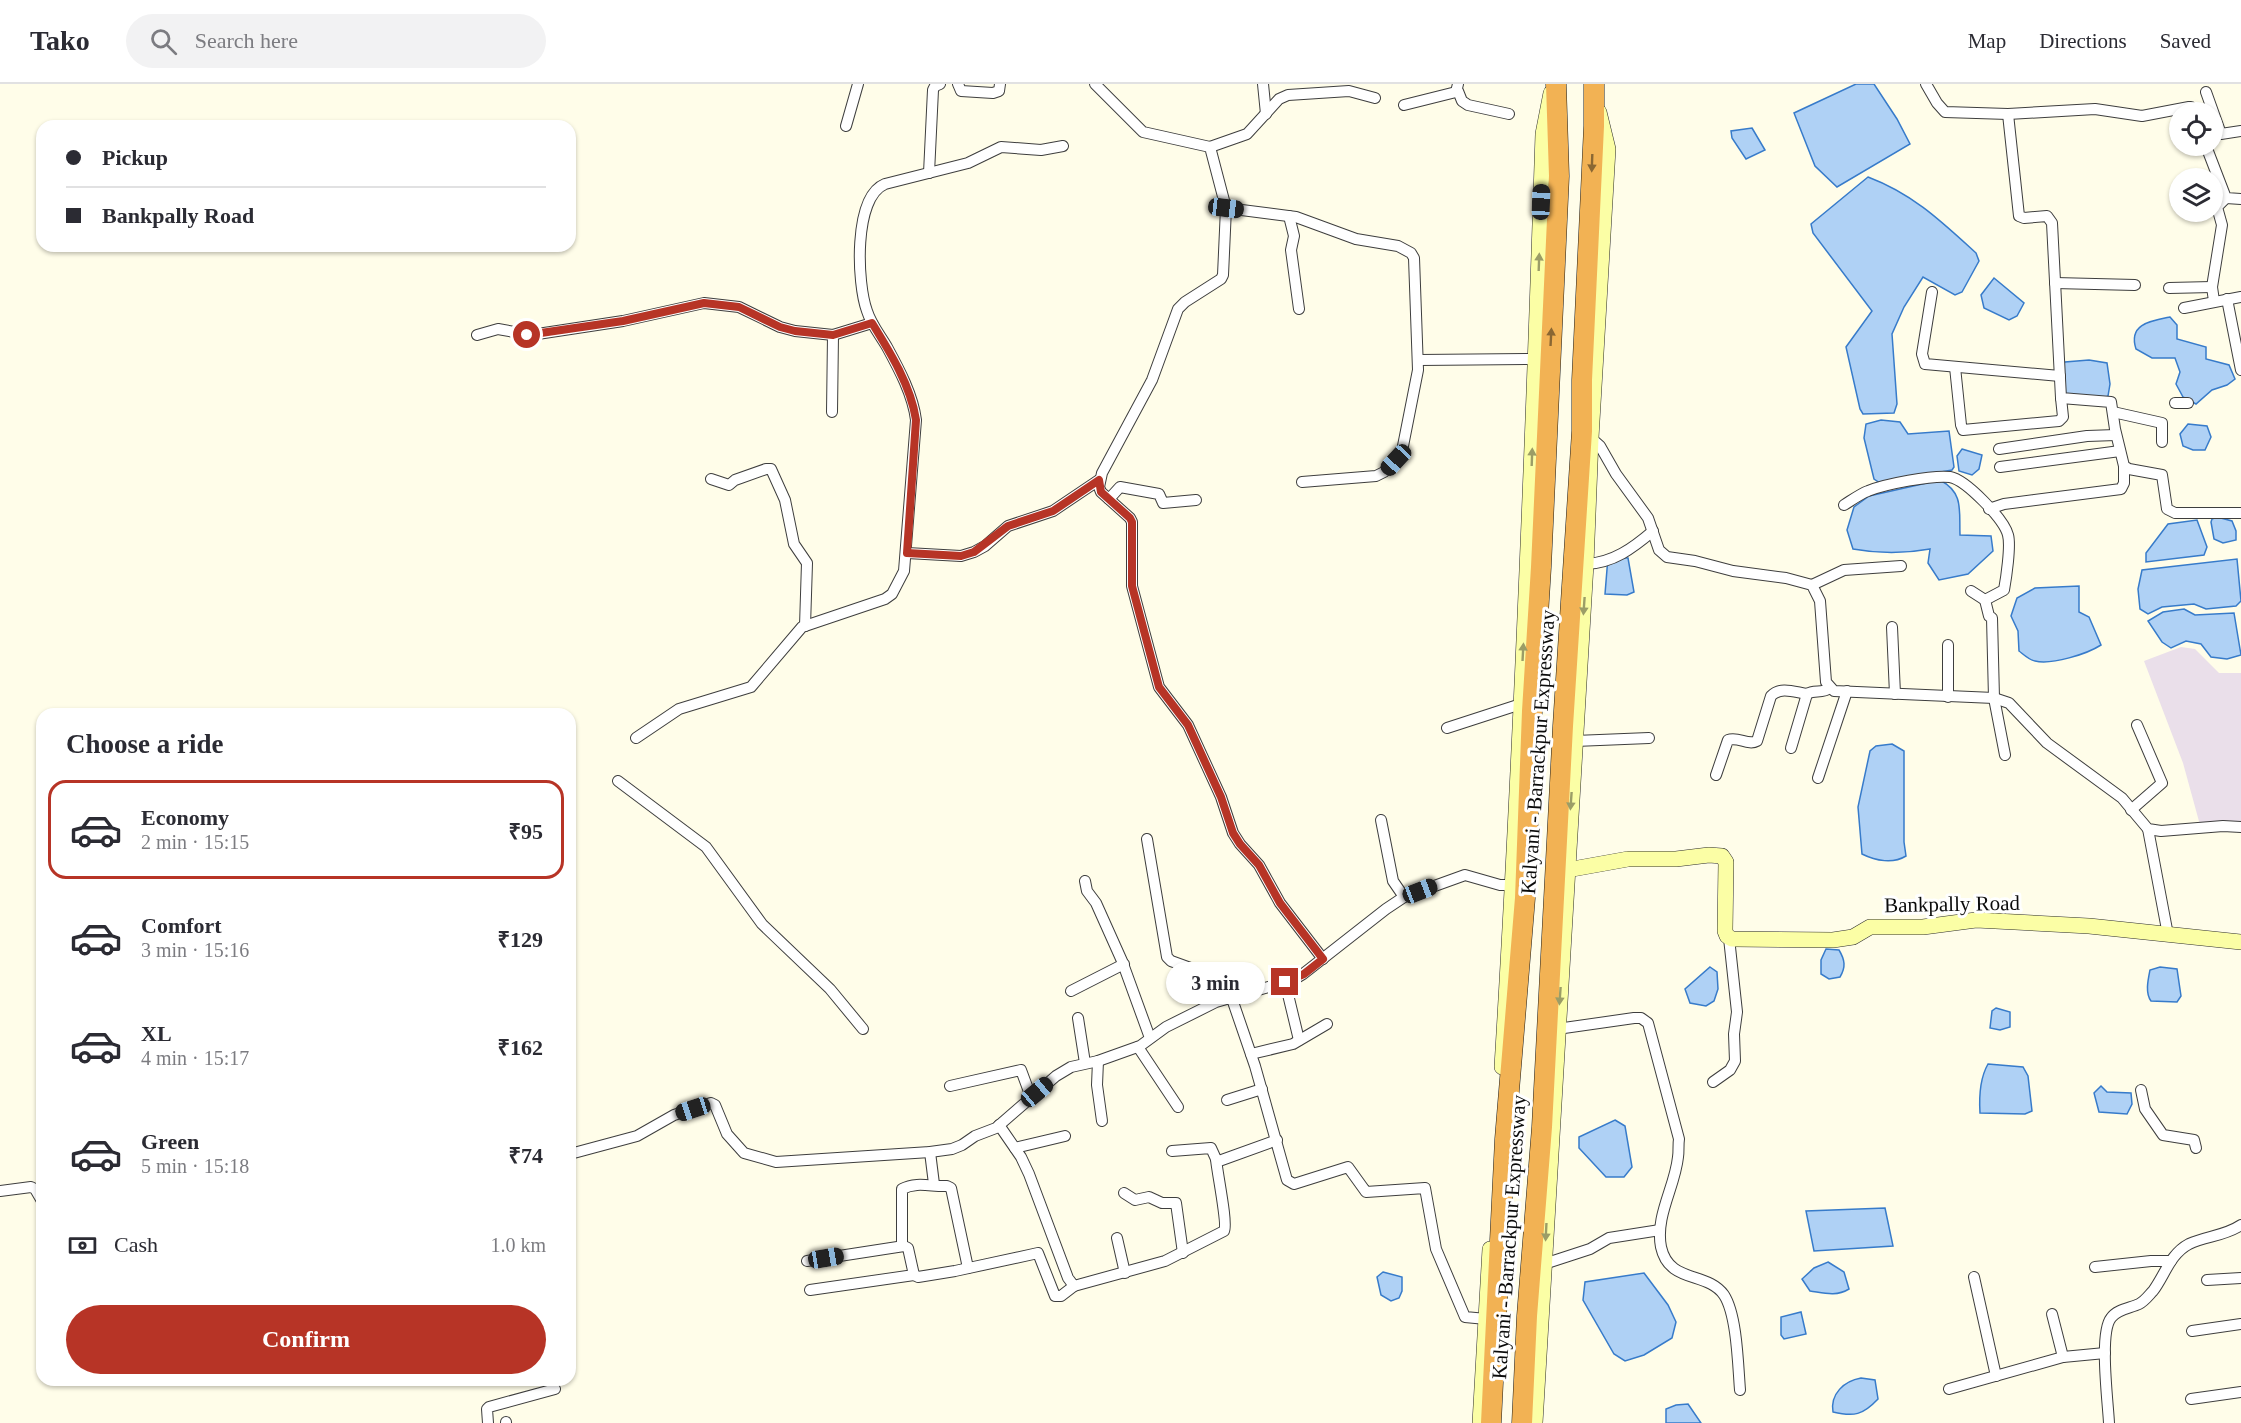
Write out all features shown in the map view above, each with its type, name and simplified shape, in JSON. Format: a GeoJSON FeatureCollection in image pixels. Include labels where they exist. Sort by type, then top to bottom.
{"type":"FeatureCollection","features":[{"type":"Feature","properties":{"kind":"highway","name":"Kalyani - Barrackpur Expressway"},"geometry":{"type":"LineString","coordinates":[[1491,1423],[1505,1139],[1525,898],[1541,567],[1559,176],[1554,84]]}},
{"type":"Feature","properties":{"kind":"highway","name":"Kalyani - Barrackpur Expressway"},"geometry":{"type":"LineString","coordinates":[[1522,1423],[1527,1316],[1542,1127],[1563,726],[1582,431],[1594,86]]}},
{"type":"Feature","properties":{"kind":"street"},"geometry":{"type":"LineString","coordinates":[[846,126],[858,84]]}},
{"type":"Feature","properties":{"kind":"street"},"geometry":{"type":"LineString","coordinates":[[958,84],[961,91],[993,93],[999,91],[1000,84]]}},
{"type":"Feature","properties":{"kind":"street"},"geometry":{"type":"LineString","coordinates":[[1095,84],[1143,132],[1210,147],[1247,134],[1280,99],[1288,95],[1353,88],[1375,98]]}},
{"type":"Feature","properties":{"kind":"street"},"geometry":{"type":"LineString","coordinates":[[1263,84],[1266,114]]}},
{"type":"Feature","properties":{"kind":"street"},"geometry":{"type":"LineString","coordinates":[[1480,1423],[1513,885],[1536,359],[1543,134],[1554,84]]}},
{"type":"Feature","properties":{"kind":"street"},"geometry":{"type":"LineString","coordinates":[[1926,84],[1945,112],[2008,114],[2095,109],[2142,116],[2169,111]]}},
{"type":"Feature","properties":{"kind":"street"},"geometry":{"type":"LineString","coordinates":[[929,173],[933,90],[937,85]]}},
{"type":"Feature","properties":{"kind":"street"},"geometry":{"type":"LineString","coordinates":[[1535,1423],[1608,149],[1594,86]]}},
{"type":"Feature","properties":{"kind":"street"},"geometry":{"type":"LineString","coordinates":[[1404,105],[1458,87],[1462,101],[1468,105],[1509,114]]}},
{"type":"Feature","properties":{"kind":"street"},"geometry":{"type":"LineString","coordinates":[[2206,92],[2221,134],[2241,131]]}},
{"type":"Feature","properties":{"kind":"street"},"geometry":{"type":"LineString","coordinates":[[1955,367],[1963,430],[2059,420],[2063,417],[2052,223],[2047,216],[2024,218],[2019,216],[2008,114]]}},
{"type":"Feature","properties":{"kind":"street"},"geometry":{"type":"LineString","coordinates":[[636,738],[679,709],[751,687],[796,632],[805,626],[889,597],[902,578],[907,553],[916,420],[913,404],[899,373],[872,323],[865,304],[860,275],[862,225],[865,213],[877,189],[968,163],[1001,147],[1041,150],[1063,146]]}},
{"type":"Feature","properties":{"kind":"street"},"geometry":{"type":"LineString","coordinates":[[907,553],[961,556],[974,552],[1008,526],[1053,511],[1099,480],[1152,380],[1178,309],[1221,279],[1223,275],[1226,208],[1210,147]]}},
{"type":"Feature","properties":{"kind":"street"},"geometry":{"type":"LineString","coordinates":[[2210,156],[2226,198]]}},
{"type":"Feature","properties":{"kind":"street"},"geometry":{"type":"LineString","coordinates":[[2214,301],[2212,287],[2222,225],[2217,207],[2226,198],[2241,199]]}},
{"type":"Feature","properties":{"kind":"street"},"geometry":{"type":"LineString","coordinates":[[1226,208],[1289,216],[1356,239],[1394,244],[1410,253],[1415,263],[1419,360],[1404,444],[1396,460],[1384,472],[1367,478],[1302,482]]}},
{"type":"Feature","properties":{"kind":"street"},"geometry":{"type":"LineString","coordinates":[[1289,216],[1294,236],[1292,250],[1299,309]]}},
{"type":"Feature","properties":{"kind":"street"},"geometry":{"type":"LineString","coordinates":[[2055,283],[2135,285]]}},
{"type":"Feature","properties":{"kind":"street"},"geometry":{"type":"LineString","coordinates":[[2169,288],[2212,287]]}},
{"type":"Feature","properties":{"kind":"street"},"geometry":{"type":"LineString","coordinates":[[1932,292],[1923,360],[1927,364],[2060,376]]}},
{"type":"Feature","properties":{"kind":"street"},"geometry":{"type":"LineString","coordinates":[[2184,308],[2241,297]]}},
{"type":"Feature","properties":{"kind":"street"},"geometry":{"type":"LineString","coordinates":[[2227,299],[2235,349],[2241,370]]}},
{"type":"Feature","properties":{"kind":"street"},"geometry":{"type":"LineString","coordinates":[[477,335],[498,328],[531,335],[623,321],[704,303],[739,307],[785,329],[833,335],[872,323]]}},
{"type":"Feature","properties":{"kind":"street"},"geometry":{"type":"LineString","coordinates":[[832,412],[833,335]]}},
{"type":"Feature","properties":{"kind":"street"},"geometry":{"type":"LineString","coordinates":[[1419,360],[1536,359]]}},
{"type":"Feature","properties":{"kind":"street"},"geometry":{"type":"LineString","coordinates":[[1989,509],[2004,504],[2121,489],[2124,483],[2124,466],[2111,402],[2061,398]]}},
{"type":"Feature","properties":{"kind":"street"},"geometry":{"type":"LineString","coordinates":[[2175,403],[2188,403]]}},
{"type":"Feature","properties":{"kind":"street"},"geometry":{"type":"LineString","coordinates":[[2113,412],[2160,422],[2163,425],[2162,442]]}},
{"type":"Feature","properties":{"kind":"street"},"geometry":{"type":"LineString","coordinates":[[1999,449],[2087,436],[2116,435]]}},
{"type":"Feature","properties":{"kind":"street"},"geometry":{"type":"LineString","coordinates":[[1591,438],[1600,446],[1616,474],[1648,518],[1659,550],[1667,557],[1695,561],[1733,571],[1786,578],[1812,585],[1844,570],[1901,566]]}},
{"type":"Feature","properties":{"kind":"street"},"geometry":{"type":"LineString","coordinates":[[2000,467],[2120,451]]}},
{"type":"Feature","properties":{"kind":"street"},"geometry":{"type":"LineString","coordinates":[[2124,466],[2162,475],[2167,509],[2175,513],[2241,513]]}},
{"type":"Feature","properties":{"kind":"street"},"geometry":{"type":"LineString","coordinates":[[711,479],[729,485],[735,480],[766,469],[771,470],[785,500],[795,544],[807,562],[805,626]]}},
{"type":"Feature","properties":{"kind":"street"},"geometry":{"type":"LineString","coordinates":[[1844,505],[1868,491],[1933,476],[1953,478],[1983,500],[2008,535],[2007,578],[2004,590],[1985,600]]}},
{"type":"Feature","properties":{"kind":"street"},"geometry":{"type":"LineString","coordinates":[[1099,480],[1101,492],[1132,522],[1132,586],[1159,687],[1188,725],[1221,797],[1233,833],[1259,865],[1280,903],[1323,959]]}},
{"type":"Feature","properties":{"kind":"street"},"geometry":{"type":"LineString","coordinates":[[1109,499],[1120,487],[1159,494],[1163,503],[1196,500]]}},
{"type":"Feature","properties":{"kind":"street"},"geometry":{"type":"LineString","coordinates":[[1586,564],[1602,562],[1621,555],[1653,531]]}},
{"type":"Feature","properties":{"kind":"street"},"geometry":{"type":"LineString","coordinates":[[1812,585],[1820,601],[1826,682],[1834,691],[1994,698],[2008,703],[2047,743],[2122,798],[2148,829],[2168,935]]}},
{"type":"Feature","properties":{"kind":"street"},"geometry":{"type":"LineString","coordinates":[[1971,591],[1985,600],[1989,616],[1992,618],[1994,698],[2005,755]]}},
{"type":"Feature","properties":{"kind":"street"},"geometry":{"type":"LineString","coordinates":[[1892,627],[1895,694]]}},
{"type":"Feature","properties":{"kind":"street"},"geometry":{"type":"LineString","coordinates":[[1948,645],[1948,697]]}},
{"type":"Feature","properties":{"kind":"street"},"geometry":{"type":"LineString","coordinates":[[1716,775],[1728,740],[1752,743],[1757,741],[1771,696],[1774,693],[1782,690],[1807,694],[1823,692],[1830,688]]}},
{"type":"Feature","properties":{"kind":"street"},"geometry":{"type":"LineString","coordinates":[[1818,778],[1847,692]]}},
{"type":"Feature","properties":{"kind":"street"},"geometry":{"type":"LineString","coordinates":[[1791,748],[1807,694]]}},
{"type":"Feature","properties":{"kind":"street"},"geometry":{"type":"LineString","coordinates":[[1447,728],[1521,704]]}},
{"type":"Feature","properties":{"kind":"street"},"geometry":{"type":"LineString","coordinates":[[2132,810],[2162,783],[2137,725]]}},
{"type":"Feature","properties":{"kind":"street"},"geometry":{"type":"LineString","coordinates":[[1575,741],[1649,738]]}},
{"type":"Feature","properties":{"kind":"street"},"geometry":{"type":"LineString","coordinates":[[618,781],[706,847],[762,924],[830,989],[863,1029]]}},
{"type":"Feature","properties":{"kind":"street"},"geometry":{"type":"LineString","coordinates":[[1381,820],[1394,884],[1404,897]]}},
{"type":"Feature","properties":{"kind":"street"},"geometry":{"type":"LineString","coordinates":[[2148,829],[2155,831],[2223,826],[2241,827]]}},
{"type":"Feature","properties":{"kind":"street"},"geometry":{"type":"LineString","coordinates":[[1147,839],[1169,959],[1193,969],[1231,996],[1262,1089],[1287,1180],[1291,1184],[1348,1167],[1366,1192],[1425,1188],[1436,1249],[1465,1317],[1486,1319]]}},
{"type":"Feature","properties":{"kind":"street"},"geometry":{"type":"LineString","coordinates":[[1567,870],[1628,859],[1722,856],[1726,862],[1725,932],[1729,938],[1737,1012],[1734,1034],[1735,1061],[1730,1070],[1713,1082]]}},
{"type":"Feature","properties":{"kind":"street"},"geometry":{"type":"LineString","coordinates":[[576,1152],[637,1136],[674,1115],[711,1103],[715,1105],[727,1134],[744,1153],[776,1162],[952,1149],[999,1125],[1064,1071],[1138,1047],[1193,1012],[1231,996],[1285,982],[1304,974],[1404,897],[1465,875],[1500,885],[1513,885]]}},
{"type":"Feature","properties":{"kind":"street"},"geometry":{"type":"LineString","coordinates":[[1085,881],[1087,891],[1096,903],[1124,964],[1150,1038]]}},
{"type":"Feature","properties":{"kind":"street","name":"Bankpally Road"},"geometry":{"type":"LineString","coordinates":[[1729,938],[1833,940],[1853,937],[1870,927],[1923,927],[1976,920],[2089,926],[2241,942]]}},
{"type":"Feature","properties":{"kind":"street"},"geometry":{"type":"LineString","coordinates":[[1071,991],[1124,964]]}},
{"type":"Feature","properties":{"kind":"street"},"geometry":{"type":"LineString","coordinates":[[1285,982],[1299,1040]]}},
{"type":"Feature","properties":{"kind":"street"},"geometry":{"type":"LineString","coordinates":[[1078,1018],[1085,1063]]}},
{"type":"Feature","properties":{"kind":"street"},"geometry":{"type":"LineString","coordinates":[[1557,1029],[1634,1018],[1641,1018],[1648,1023],[1679,1139],[1678,1159],[1660,1230],[1661,1246],[1665,1260],[1671,1267],[1717,1288],[1729,1305],[1736,1343],[1740,1390]]}},
{"type":"Feature","properties":{"kind":"street"},"geometry":{"type":"LineString","coordinates":[[1251,1054],[1288,1045],[1327,1024]]}},
{"type":"Feature","properties":{"kind":"street"},"geometry":{"type":"LineString","coordinates":[[1138,1047],[1178,1107]]}},
{"type":"Feature","properties":{"kind":"street"},"geometry":{"type":"LineString","coordinates":[[1098,1060],[1097,1085],[1102,1121]]}},
{"type":"Feature","properties":{"kind":"street"},"geometry":{"type":"LineString","coordinates":[[950,1086],[1021,1070],[1031,1097]]}},
{"type":"Feature","properties":{"kind":"street"},"geometry":{"type":"LineString","coordinates":[[1227,1100],[1262,1089]]}},
{"type":"Feature","properties":{"kind":"street"},"geometry":{"type":"LineString","coordinates":[[2141,1090],[2144,1107],[2163,1135],[2194,1140],[2196,1148]]}},
{"type":"Feature","properties":{"kind":"street"},"geometry":{"type":"LineString","coordinates":[[999,1125],[1029,1174],[1068,1278],[1067,1292]]}},
{"type":"Feature","properties":{"kind":"street"},"geometry":{"type":"LineString","coordinates":[[1015,1148],[1065,1136]]}},
{"type":"Feature","properties":{"kind":"street"},"geometry":{"type":"LineString","coordinates":[[1216,1159],[1219,1161],[1277,1140]]}},
{"type":"Feature","properties":{"kind":"street"},"geometry":{"type":"LineString","coordinates":[[810,1290],[914,1275],[918,1277],[1038,1253],[1053,1295],[1058,1297],[1067,1292],[1165,1261],[1220,1234],[1226,1227],[1216,1159],[1211,1148],[1172,1151]]}},
{"type":"Feature","properties":{"kind":"street"},"geometry":{"type":"LineString","coordinates":[[930,1152],[933,1184]]}},
{"type":"Feature","properties":{"kind":"street"},"geometry":{"type":"LineString","coordinates":[[902,1246],[900,1191],[906,1186],[933,1184],[938,1187],[947,1186],[951,1188],[968,1268]]}},
{"type":"Feature","properties":{"kind":"street"},"geometry":{"type":"LineString","coordinates":[[0,1191],[31,1186],[36,1191]]}},
{"type":"Feature","properties":{"kind":"street"},"geometry":{"type":"LineString","coordinates":[[1124,1193],[1135,1200],[1149,1197],[1162,1203],[1176,1203],[1184,1253]]}},
{"type":"Feature","properties":{"kind":"street"},"geometry":{"type":"LineString","coordinates":[[2109,1423],[2105,1337],[2110,1318],[2116,1313],[2140,1304],[2177,1253],[2190,1244],[2241,1226]]}},
{"type":"Feature","properties":{"kind":"street"},"geometry":{"type":"LineString","coordinates":[[1544,1264],[1593,1248],[1609,1238],[1660,1230]]}},
{"type":"Feature","properties":{"kind":"street"},"geometry":{"type":"LineString","coordinates":[[1117,1238],[1125,1273]]}},
{"type":"Feature","properties":{"kind":"street"},"geometry":{"type":"LineString","coordinates":[[807,1261],[902,1246],[908,1248],[914,1275]]}},
{"type":"Feature","properties":{"kind":"street"},"geometry":{"type":"LineString","coordinates":[[2095,1268],[2151,1261],[2171,1261]]}},
{"type":"Feature","properties":{"kind":"street"},"geometry":{"type":"LineString","coordinates":[[1974,1277],[1996,1376]]}},
{"type":"Feature","properties":{"kind":"street"},"geometry":{"type":"LineString","coordinates":[[2207,1280],[2241,1278]]}},
{"type":"Feature","properties":{"kind":"street"},"geometry":{"type":"LineString","coordinates":[[2052,1314],[2063,1357]]}},
{"type":"Feature","properties":{"kind":"street"},"geometry":{"type":"LineString","coordinates":[[2192,1331],[2241,1324]]}},
{"type":"Feature","properties":{"kind":"street"},"geometry":{"type":"LineString","coordinates":[[1949,1389],[2063,1357],[2105,1353]]}},
{"type":"Feature","properties":{"kind":"street"},"geometry":{"type":"LineString","coordinates":[[488,1423],[487,1409],[489,1407],[555,1389]]}},
{"type":"Feature","properties":{"kind":"street"},"geometry":{"type":"LineString","coordinates":[[2191,1399],[2241,1392]]}},
{"type":"Feature","properties":{"kind":"shaded area"},"geometry":{"type":"Polygon","coordinates":[[[2181,647],[2195,649],[2219,673],[2241,673],[2241,823],[2200,825],[2183,763],[2144,661],[2181,647]]]}},
{"type":"Feature","properties":{"kind":"water"},"geometry":{"type":"Polygon","coordinates":[[[1856,84],[1874,84],[1910,144],[1837,187],[1815,166],[1794,113],[1856,84]]]}},
{"type":"Feature","properties":{"kind":"water"},"geometry":{"type":"Polygon","coordinates":[[[1752,128],[1765,150],[1746,159],[1732,138],[1731,131],[1752,128]]]}},
{"type":"Feature","properties":{"kind":"water"},"geometry":{"type":"Polygon","coordinates":[[[1868,177],[1899,192],[1926,209],[1976,253],[1979,261],[1962,292],[1955,295],[1923,277],[1904,307],[1892,334],[1897,404],[1894,413],[1863,414],[1860,409],[1846,347],[1872,311],[1813,233],[1811,224],[1868,177]]]}},
{"type":"Feature","properties":{"kind":"water"},"geometry":{"type":"Polygon","coordinates":[[[1994,278],[2024,303],[2017,316],[2009,320],[1984,308],[1981,295],[1994,278]]]}},
{"type":"Feature","properties":{"kind":"water"},"geometry":{"type":"Polygon","coordinates":[[[2170,317],[2177,325],[2177,339],[2206,347],[2206,359],[2229,365],[2235,379],[2227,385],[2212,390],[2196,404],[2183,397],[2176,384],[2180,372],[2175,358],[2152,358],[2136,349],[2135,334],[2142,325],[2170,317]]]}},
{"type":"Feature","properties":{"kind":"water"},"geometry":{"type":"Polygon","coordinates":[[[2089,360],[2107,363],[2110,384],[2108,396],[2102,399],[2061,397],[2060,371],[2065,362],[2089,360]]]}},
{"type":"Feature","properties":{"kind":"water"},"geometry":{"type":"Polygon","coordinates":[[[1881,420],[1900,422],[1908,434],[1949,431],[1954,467],[1952,470],[1880,483],[1874,479],[1864,438],[1866,424],[1881,420]]]}},
{"type":"Feature","properties":{"kind":"water"},"geometry":{"type":"Polygon","coordinates":[[[2188,424],[2207,426],[2211,437],[2205,450],[2193,450],[2183,446],[2180,434],[2188,424]]]}},
{"type":"Feature","properties":{"kind":"water"},"geometry":{"type":"Polygon","coordinates":[[[1962,449],[1982,455],[1979,469],[1972,475],[1959,471],[1957,456],[1962,449]]]}},
{"type":"Feature","properties":{"kind":"water"},"geometry":{"type":"Polygon","coordinates":[[[1940,480],[1948,485],[1957,497],[1960,510],[1960,535],[1991,536],[1993,551],[1968,574],[1939,580],[1928,563],[1930,549],[1892,553],[1853,549],[1847,530],[1854,507],[1869,496],[1940,480]]]}},
{"type":"Feature","properties":{"kind":"water"},"geometry":{"type":"Polygon","coordinates":[[[2217,517],[2232,521],[2236,531],[2236,540],[2223,543],[2214,539],[2211,522],[2217,517]]]}},
{"type":"Feature","properties":{"kind":"water"},"geometry":{"type":"Polygon","coordinates":[[[2197,520],[2207,547],[2204,555],[2146,562],[2146,553],[2168,524],[2197,520]]]}},
{"type":"Feature","properties":{"kind":"water"},"geometry":{"type":"Polygon","coordinates":[[[1608,557],[1628,558],[1634,592],[1627,595],[1605,594],[1608,557]]]}},
{"type":"Feature","properties":{"kind":"water"},"geometry":{"type":"Polygon","coordinates":[[[2237,559],[2241,601],[2236,606],[2206,609],[2194,604],[2162,607],[2148,614],[2140,609],[2138,589],[2142,570],[2237,559]]]}},
{"type":"Feature","properties":{"kind":"water"},"geometry":{"type":"Polygon","coordinates":[[[2079,586],[2079,612],[2089,617],[2101,645],[2060,660],[2042,662],[2026,657],[2019,651],[2018,631],[2011,616],[2017,598],[2035,588],[2079,586]]]}},
{"type":"Feature","properties":{"kind":"water"},"geometry":{"type":"Polygon","coordinates":[[[2184,609],[2195,615],[2234,613],[2241,655],[2227,659],[2211,657],[2201,644],[2186,641],[2171,648],[2162,642],[2148,621],[2163,612],[2184,609]]]}},
{"type":"Feature","properties":{"kind":"water"},"geometry":{"type":"Polygon","coordinates":[[[1892,744],[1904,751],[1906,856],[1884,861],[1862,854],[1858,807],[1870,751],[1876,746],[1892,744]]]}},
{"type":"Feature","properties":{"kind":"water"},"geometry":{"type":"Polygon","coordinates":[[[1826,949],[1839,950],[1844,960],[1840,977],[1829,979],[1821,974],[1821,960],[1826,949]]]}},
{"type":"Feature","properties":{"kind":"water"},"geometry":{"type":"Polygon","coordinates":[[[1710,967],[1717,972],[1718,989],[1714,1001],[1706,1006],[1690,1003],[1685,989],[1710,967]]]}},
{"type":"Feature","properties":{"kind":"water"},"geometry":{"type":"Polygon","coordinates":[[[2160,967],[2177,969],[2181,996],[2177,1002],[2151,1001],[2149,998],[2150,970],[2160,967]]]}},
{"type":"Feature","properties":{"kind":"water"},"geometry":{"type":"Polygon","coordinates":[[[1996,1008],[2010,1012],[2010,1027],[2000,1030],[1990,1028],[1992,1011],[1996,1008]]]}},
{"type":"Feature","properties":{"kind":"water"},"geometry":{"type":"Polygon","coordinates":[[[1988,1064],[2023,1067],[2028,1076],[2032,1111],[2025,1114],[1980,1113],[1983,1075],[1988,1064]]]}},
{"type":"Feature","properties":{"kind":"water"},"geometry":{"type":"Polygon","coordinates":[[[2101,1086],[2107,1092],[2131,1093],[2132,1104],[2127,1114],[2099,1112],[2094,1093],[2101,1086]]]}},
{"type":"Feature","properties":{"kind":"water"},"geometry":{"type":"Polygon","coordinates":[[[1615,1120],[1625,1126],[1632,1167],[1624,1177],[1606,1177],[1579,1148],[1579,1137],[1615,1120]]]}},
{"type":"Feature","properties":{"kind":"water"},"geometry":{"type":"Polygon","coordinates":[[[1885,1208],[1893,1246],[1814,1251],[1806,1211],[1885,1208]]]}},
{"type":"Feature","properties":{"kind":"water"},"geometry":{"type":"Polygon","coordinates":[[[1828,1262],[1844,1272],[1849,1289],[1835,1294],[1810,1291],[1802,1279],[1814,1268],[1828,1262]]]}},
{"type":"Feature","properties":{"kind":"water"},"geometry":{"type":"Polygon","coordinates":[[[1383,1272],[1402,1277],[1402,1291],[1399,1298],[1391,1301],[1381,1295],[1377,1277],[1383,1272]]]}},
{"type":"Feature","properties":{"kind":"water"},"geometry":{"type":"Polygon","coordinates":[[[1644,1273],[1668,1305],[1676,1322],[1672,1338],[1644,1355],[1625,1361],[1614,1354],[1583,1300],[1585,1282],[1644,1273]]]}},
{"type":"Feature","properties":{"kind":"water"},"geometry":{"type":"Polygon","coordinates":[[[1801,1312],[1806,1334],[1784,1339],[1781,1335],[1781,1317],[1801,1312]]]}},
{"type":"Feature","properties":{"kind":"water"},"geometry":{"type":"Polygon","coordinates":[[[1861,1378],[1875,1380],[1878,1399],[1858,1413],[1833,1412],[1834,1400],[1840,1389],[1849,1382],[1861,1378]]]}},
{"type":"Feature","properties":{"kind":"water"},"geometry":{"type":"Polygon","coordinates":[[[1688,1404],[1701,1423],[1666,1423],[1666,1409],[1688,1404]]]}},
{"type":"Feature","properties":{"kind":"route"},"geometry":{"type":"LineString","coordinates":[[527,335],[623,321],[704,303],[739,307],[780,327],[795,331],[833,335],[872,323],[888,349],[915,413],[917,430],[907,553],[968,555],[985,546],[1013,523],[1053,511],[1099,480],[1101,492],[1132,522],[1132,586],[1159,687],[1188,725],[1221,797],[1233,833],[1240,844],[1256,860],[1280,903],[1323,959],[1304,974],[1285,982]]}}]}
